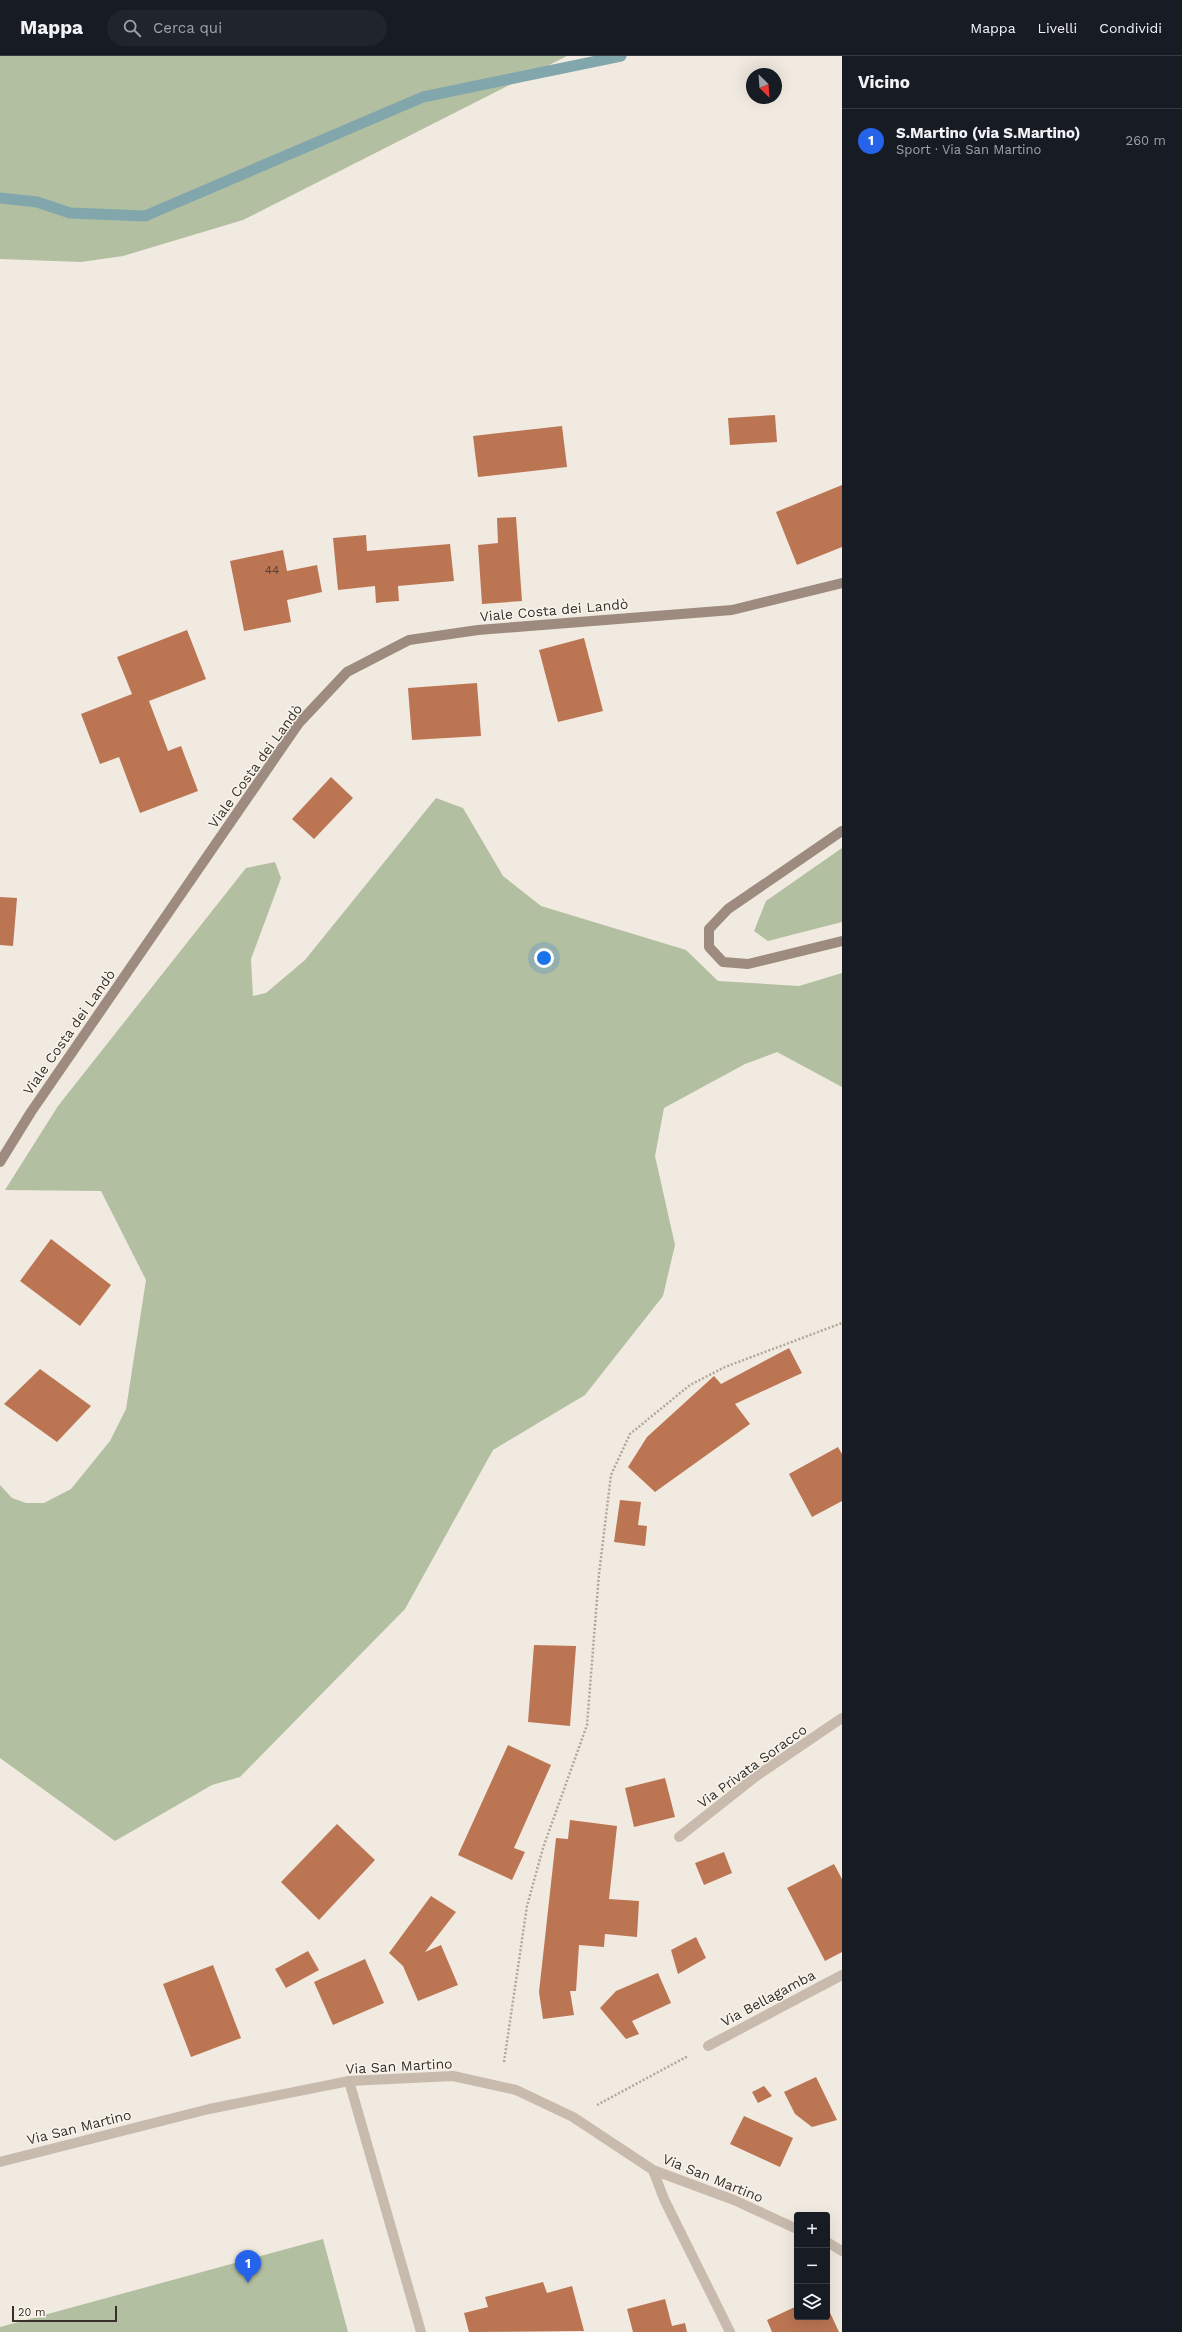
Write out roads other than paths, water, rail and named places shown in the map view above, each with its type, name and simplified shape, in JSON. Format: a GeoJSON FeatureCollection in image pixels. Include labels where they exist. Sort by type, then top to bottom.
{"type":"FeatureCollection","features":[{"type":"Feature","properties":{"kind":"street","name":"Viale Costa dei Landò"},"geometry":{"type":"LineString","coordinates":[[0,1162],[35,1105],[299,723],[347,672],[409,640],[478,630],[732,610],[842,583]]}},
{"type":"Feature","properties":{"kind":"street"},"geometry":{"type":"LineString","coordinates":[[842,831],[728,909],[709,929],[709,947],[723,962],[748,964],[842,941]]}},
{"type":"Feature","properties":{"kind":"street","name":"Via Privata Soracco"},"geometry":{"type":"LineString","coordinates":[[679,1837],[755,1777],[842,1718]]}},
{"type":"Feature","properties":{"kind":"street","name":"Via Bellagamba"},"geometry":{"type":"LineString","coordinates":[[708,2046],[842,1975]]}},
{"type":"Feature","properties":{"kind":"street","name":"Via San Martino"},"geometry":{"type":"LineString","coordinates":[[0,2162],[209,2109],[349,2081],[453,2076],[516,2090],[573,2117],[653,2170],[734,2200],[794,2228]]}},
{"type":"Feature","properties":{"kind":"street"},"geometry":{"type":"LineString","coordinates":[[349,2081],[421,2332]]}},
{"type":"Feature","properties":{"kind":"street"},"geometry":{"type":"LineString","coordinates":[[653,2170],[664,2199],[730,2332]]}},
{"type":"Feature","properties":{"kind":"street"},"geometry":{"type":"LineString","coordinates":[[830,2244],[842,2251]]}},
{"type":"Feature","properties":{"kind":"waterway"},"geometry":{"type":"LineString","coordinates":[[0,198],[37,202],[70,213],[145,216],[423,97],[621,56]]}},
{"type":"Feature","properties":{"kind":"place","name":"S.Martino (via S.Martino)"},"geometry":{"type":"Point","coordinates":[248,2283]}}]}
